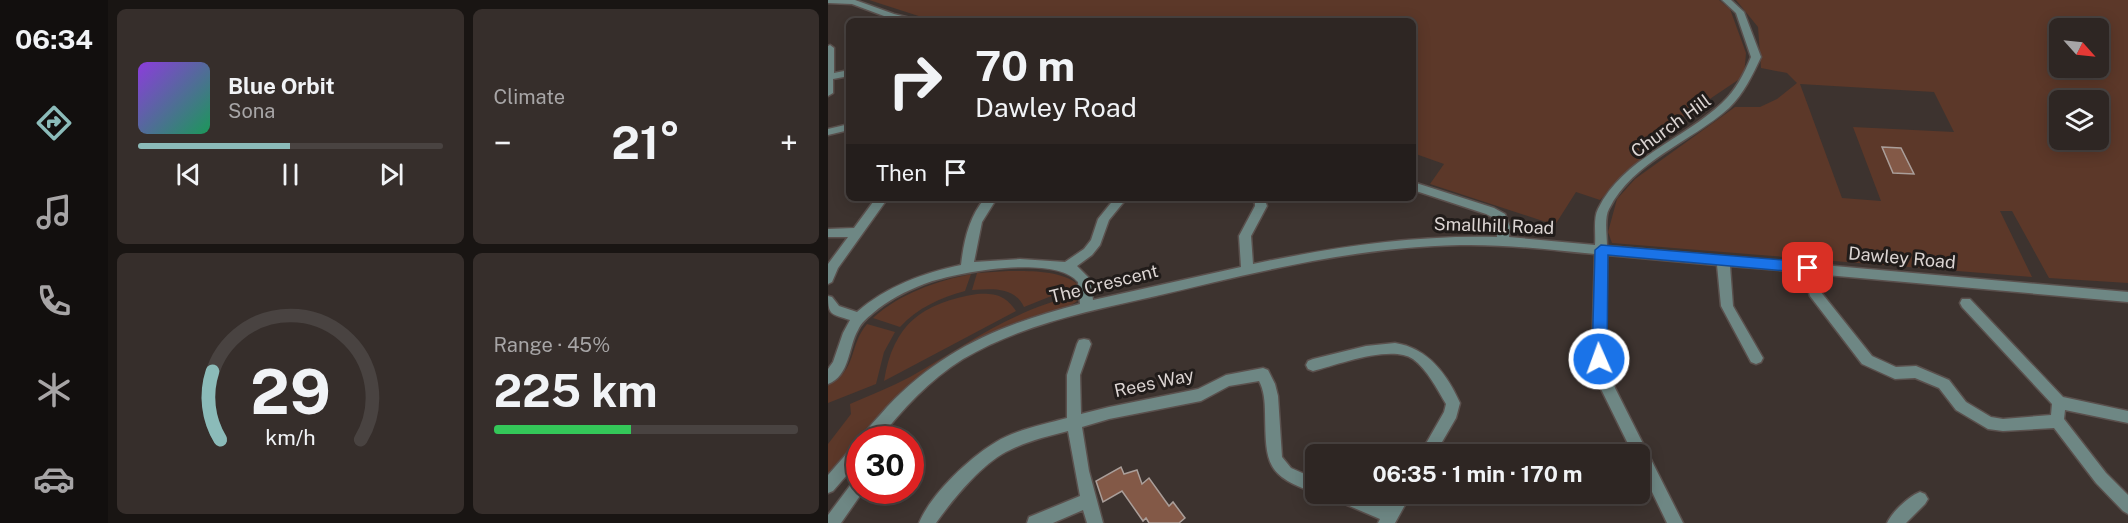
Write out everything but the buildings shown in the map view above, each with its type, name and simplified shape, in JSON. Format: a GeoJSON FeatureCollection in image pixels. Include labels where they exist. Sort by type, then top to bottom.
{"type":"FeatureCollection","features":[{"type":"Feature","properties":{"kind":"street","name":"Church Hill"},"geometry":{"type":"LineString","coordinates":[[1675,523],[1608,389],[1599,359],[1602,211],[1610,193],[1660,150],[1721,112],[1742,89],[1752,71],[1756,57],[1740,12],[1726,0]]}},
{"type":"Feature","properties":{"kind":"street"},"geometry":{"type":"LineString","coordinates":[[828,1],[853,2],[902,18]]}},
{"type":"Feature","properties":{"kind":"street"},"geometry":{"type":"LineString","coordinates":[[828,93],[830,48]]}},
{"type":"Feature","properties":{"kind":"street"},"geometry":{"type":"LineString","coordinates":[[830,77],[846,74]]}},
{"type":"Feature","properties":{"kind":"street"},"geometry":{"type":"LineString","coordinates":[[828,132],[846,128]]}},
{"type":"Feature","properties":{"kind":"street"},"geometry":{"type":"LineString","coordinates":[[1416,187],[1490,211],[1501,218],[1504,227],[1503,241]]}},
{"type":"Feature","properties":{"kind":"street"},"geometry":{"type":"LineString","coordinates":[[828,279],[833,266],[880,201]]}},
{"type":"Feature","properties":{"kind":"street"},"geometry":{"type":"LineString","coordinates":[[967,268],[969,243],[978,216],[989,201]]}},
{"type":"Feature","properties":{"kind":"street"},"geometry":{"type":"LineString","coordinates":[[1067,267],[1088,252],[1096,242],[1104,219],[1119,201]]}},
{"type":"Feature","properties":{"kind":"street"},"geometry":{"type":"LineString","coordinates":[[1247,270],[1245,236],[1257,215],[1260,201]]}},
{"type":"Feature","properties":{"kind":"street"},"geometry":{"type":"LineString","coordinates":[[828,233],[856,232]]}},
{"type":"Feature","properties":{"kind":"street","name":"Smallhill Road"},"geometry":{"type":"LineString","coordinates":[[1386,244],[1445,240],[1503,241],[1601,250]]}},
{"type":"Feature","properties":{"kind":"street","name":"The Crescent"},"geometry":{"type":"LineString","coordinates":[[882,426],[926,381],[958,355],[1005,333],[1087,306],[1247,270],[1386,244]]}},
{"type":"Feature","properties":{"kind":"street","name":"Dawley Road"},"geometry":{"type":"LineString","coordinates":[[1601,250],[2128,297]]}},
{"type":"Feature","properties":{"kind":"street"},"geometry":{"type":"LineString","coordinates":[[1723,260],[1727,306],[1756,358]]}},
{"type":"Feature","properties":{"kind":"street"},"geometry":{"type":"LineString","coordinates":[[828,378],[837,370],[848,332],[859,318],[903,288],[934,277],[967,268],[1015,263],[1067,267],[1081,276],[1087,287],[1087,306]]}},
{"type":"Feature","properties":{"kind":"street"},"geometry":{"type":"LineString","coordinates":[[1808,268],[1814,293],[1867,360],[1896,374],[1916,372],[1944,384],[1961,406],[1988,423],[2003,425],[2057,421]]}},
{"type":"Feature","properties":{"kind":"street"},"geometry":{"type":"LineString","coordinates":[[828,301],[835,310],[859,318]]}},
{"type":"Feature","properties":{"kind":"street"},"geometry":{"type":"LineString","coordinates":[[1966,303],[2059,402],[2128,417]]}},
{"type":"Feature","properties":{"kind":"street"},"geometry":{"type":"LineString","coordinates":[[1084,344],[1073,378],[1075,423],[1088,500],[1095,523]]}},
{"type":"Feature","properties":{"kind":"street"},"geometry":{"type":"LineString","coordinates":[[1313,366],[1388,348],[1410,351],[1417,355],[1444,388],[1453,404],[1451,414],[1433,444]]}},
{"type":"Feature","properties":{"kind":"street","name":"Rees Way"},"geometry":{"type":"LineString","coordinates":[[1075,423],[1109,413],[1201,395],[1226,381],[1263,374],[1270,384],[1273,439],[1279,466],[1288,474],[1305,481]]}},
{"type":"Feature","properties":{"kind":"street"},"geometry":{"type":"LineString","coordinates":[[2059,402],[2057,421],[2102,478],[2128,506]]}},
{"type":"Feature","properties":{"kind":"street"},"geometry":{"type":"LineString","coordinates":[[927,523],[948,493],[1002,446],[1039,432],[1075,423]]}},
{"type":"Feature","properties":{"kind":"street"},"geometry":{"type":"LineString","coordinates":[[828,486],[846,465]]}},
{"type":"Feature","properties":{"kind":"street"},"geometry":{"type":"LineString","coordinates":[[1895,523],[1920,499]]}},
{"type":"Feature","properties":{"kind":"street"},"geometry":{"type":"LineString","coordinates":[[1035,523],[1088,500]]}},
{"type":"Feature","properties":{"kind":"street"},"geometry":{"type":"LineString","coordinates":[[832,523],[846,504]]}},
{"type":"Feature","properties":{"kind":"street"},"geometry":{"type":"LineString","coordinates":[[1358,504],[1388,519],[1397,504]]}},
{"type":"Feature","properties":{"kind":"shaded area"},"geometry":{"type":"Polygon","coordinates":[[[869,0],[1719,0],[1730,9],[1746,53],[1744,76],[1680,119],[1600,200],[1576,192],[1555,225],[1430,184],[1444,164],[1416,154],[1416,18],[925,18],[869,0]]]}},
{"type":"Feature","properties":{"kind":"shaded area"},"geometry":{"type":"Polygon","coordinates":[[[1736,0],[2128,0],[2128,283],[2049,278],[2012,211],[2000,211],[2032,277],[1612,243],[1608,232],[1617,199],[1635,179],[1735,107],[1760,107],[1777,99],[1797,83],[1787,73],[1761,68],[1758,27],[1736,0]],[[1800,84],[1842,198],[1881,201],[1853,127],[1954,132],[1934,92],[1800,84]]]}},
{"type":"Feature","properties":{"kind":"shaded area"},"geometry":{"type":"Polygon","coordinates":[[[1008,271],[1054,274],[1079,285],[1077,291],[1049,297],[1024,307],[1020,300],[1008,292],[994,289],[972,290],[977,273],[1008,271]]]}},
{"type":"Feature","properties":{"kind":"shaded area"},"geometry":{"type":"Polygon","coordinates":[[[971,274],[965,291],[930,304],[900,327],[873,318],[906,295],[945,280],[971,274]]]}},
{"type":"Feature","properties":{"kind":"shaded area"},"geometry":{"type":"Polygon","coordinates":[[[977,294],[1004,298],[1016,311],[884,381],[888,361],[895,345],[913,320],[926,310],[941,303],[977,294]]]}},
{"type":"Feature","properties":{"kind":"shaded area"},"geometry":{"type":"Polygon","coordinates":[[[1080,294],[1080,298],[1069,306],[1001,328],[961,347],[923,373],[889,404],[870,426],[846,426],[846,453],[828,474],[828,444],[851,414],[850,404],[910,377],[972,340],[1012,318],[1080,294]]]}},
{"type":"Feature","properties":{"kind":"shaded area"},"geometry":{"type":"Polygon","coordinates":[[[867,324],[895,332],[884,352],[876,384],[828,403],[828,385],[838,379],[849,365],[857,341],[867,324]]]}},
{"type":"Feature","properties":{"kind":"route"},"geometry":{"type":"LineString","coordinates":[[1599,359],[1601,250],[1808,268]]}}]}
